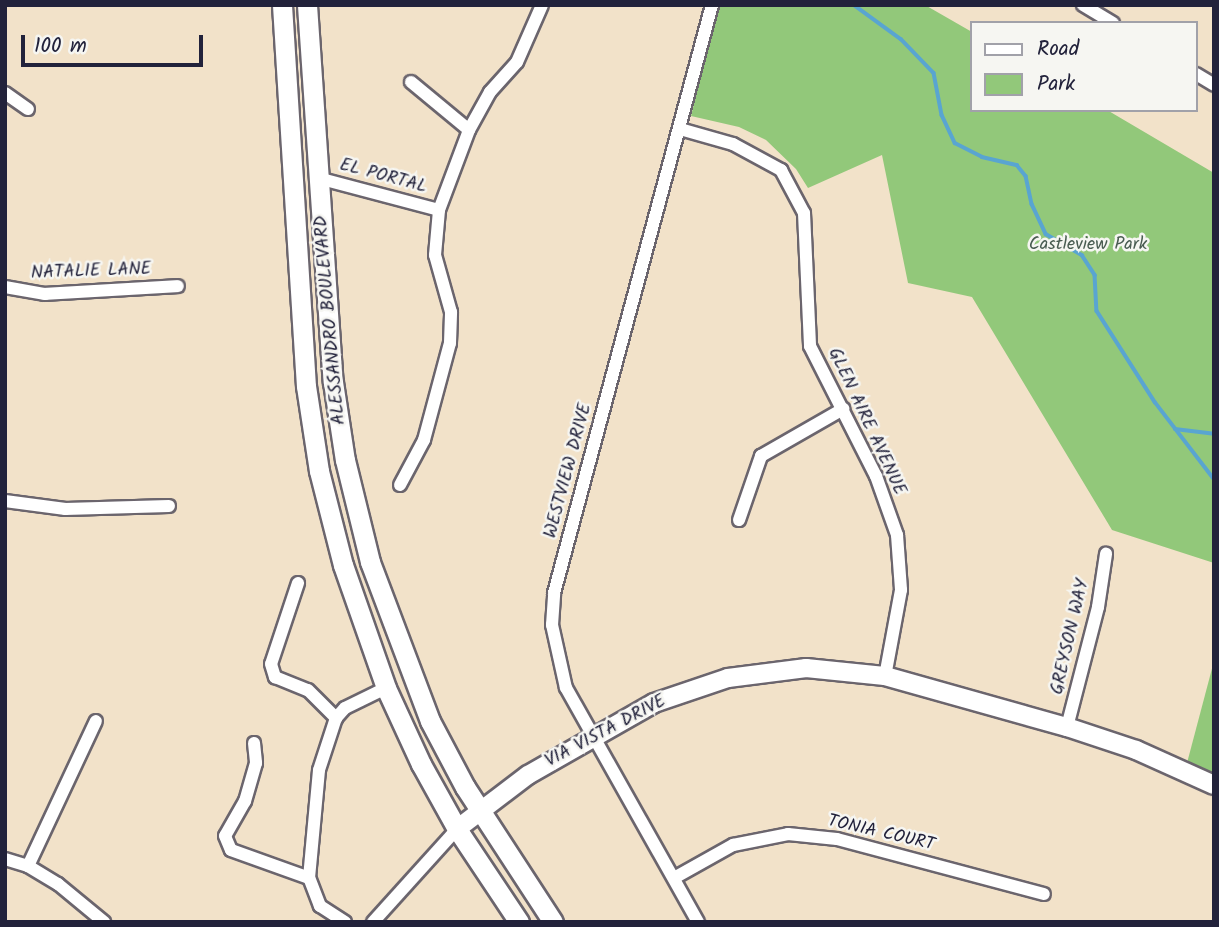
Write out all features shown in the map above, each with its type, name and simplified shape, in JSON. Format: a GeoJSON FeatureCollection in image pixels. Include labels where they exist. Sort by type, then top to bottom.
{"type":"FeatureCollection","features":[{"type":"Feature","properties":{"kind":"main road","name":"ALESSANDRO BOULEVARD"},"geometry":{"type":"LineString","coordinates":[[282,5],[310,410],[343,565],[386,688],[457,829],[519,922]]}},
{"type":"Feature","properties":{"kind":"main road","name":"ALESSANDRO BOULEVARD"},"geometry":{"type":"LineString","coordinates":[[307,5],[333,382],[356,511],[407,666],[430,722],[479,810],[553,922]]}},
{"type":"Feature","properties":{"kind":"street"},"geometry":{"type":"LineString","coordinates":[[400,485],[424,440],[450,343],[451,312],[435,255],[439,210],[469,130],[490,92],[517,62],[542,5]]}},
{"type":"Feature","properties":{"kind":"street","name":"WESTVIEW DRIVE"},"geometry":{"type":"LineString","coordinates":[[698,922],[592,737],[556,660],[554,593],[712,5]]}},
{"type":"Feature","properties":{"kind":"street"},"geometry":{"type":"LineString","coordinates":[[1083,5],[1110,21]]}},
{"type":"Feature","properties":{"kind":"street"},"geometry":{"type":"LineString","coordinates":[[1198,75],[1214,85]]}},
{"type":"Feature","properties":{"kind":"street"},"geometry":{"type":"LineString","coordinates":[[411,82],[469,130]]}},
{"type":"Feature","properties":{"kind":"street"},"geometry":{"type":"LineString","coordinates":[[5,93],[29,109]]}},
{"type":"Feature","properties":{"kind":"street","name":"GLEN AIRE AVENUE"},"geometry":{"type":"LineString","coordinates":[[680,129],[733,144],[781,170],[804,213],[810,345],[876,476],[897,535],[901,590],[885,676]]}},
{"type":"Feature","properties":{"kind":"street","name":"EL PORTAL"},"geometry":{"type":"LineString","coordinates":[[318,178],[439,210]]}},
{"type":"Feature","properties":{"kind":"street","name":"NATALIE LANE"},"geometry":{"type":"LineString","coordinates":[[5,287],[45,294],[178,286]]}},
{"type":"Feature","properties":{"kind":"street"},"geometry":{"type":"LineString","coordinates":[[739,520],[761,456],[843,409]]}},
{"type":"Feature","properties":{"kind":"street"},"geometry":{"type":"LineString","coordinates":[[5,501],[65,509],[169,506]]}},
{"type":"Feature","properties":{"kind":"street","name":"GREYSON WAY"},"geometry":{"type":"LineString","coordinates":[[1067,727],[1098,607],[1106,554]]}},
{"type":"Feature","properties":{"kind":"street"},"geometry":{"type":"LineString","coordinates":[[298,583],[271,664],[275,677],[308,690],[336,718]]}},
{"type":"Feature","properties":{"kind":"street","name":"VIA VISTA DRIVE"},"geometry":{"type":"LineString","coordinates":[[373,922],[457,829],[479,810],[592,737],[654,703],[728,678],[806,668],[885,676],[1067,727],[1136,750],[1214,785]]}},
{"type":"Feature","properties":{"kind":"street"},"geometry":{"type":"LineString","coordinates":[[345,922],[320,906],[309,878],[319,770],[336,718],[386,688]]}},
{"type":"Feature","properties":{"kind":"street"},"geometry":{"type":"LineString","coordinates":[[27,866],[96,721]]}},
{"type":"Feature","properties":{"kind":"street"},"geometry":{"type":"LineString","coordinates":[[254,743],[256,763],[245,800],[225,836],[231,850],[309,878]]}},
{"type":"Feature","properties":{"kind":"street","name":"TONIA COURT"},"geometry":{"type":"LineString","coordinates":[[674,878],[733,845],[788,834],[837,839],[1044,894]]}},
{"type":"Feature","properties":{"kind":"street"},"geometry":{"type":"LineString","coordinates":[[5,859],[27,866],[104,922]]}},
{"type":"Feature","properties":{"kind":"green space","name":"Castleview Park"},"geometry":{"type":"Polygon","coordinates":[[[718,5],[925,5],[970,31],[970,112],[1110,112],[1214,173],[1214,563],[1112,530],[972,297],[908,283],[882,155],[808,188],[796,169],[766,140],[739,127],[691,116],[718,5]]]}},
{"type":"Feature","properties":{"kind":"green space"},"geometry":{"type":"Polygon","coordinates":[[[1214,661],[1214,777],[1187,763],[1214,661]]]}},
{"type":"Feature","properties":{"kind":"waterway"},"geometry":{"type":"LineString","coordinates":[[854,5],[901,39],[934,73],[942,115],[955,143],[982,157],[1017,165],[1026,176],[1032,204],[1046,234],[1082,255],[1095,275],[1097,311],[1155,402],[1214,479]]}},
{"type":"Feature","properties":{"kind":"waterway"},"geometry":{"type":"LineString","coordinates":[[1175,429],[1214,434]]}}]}
